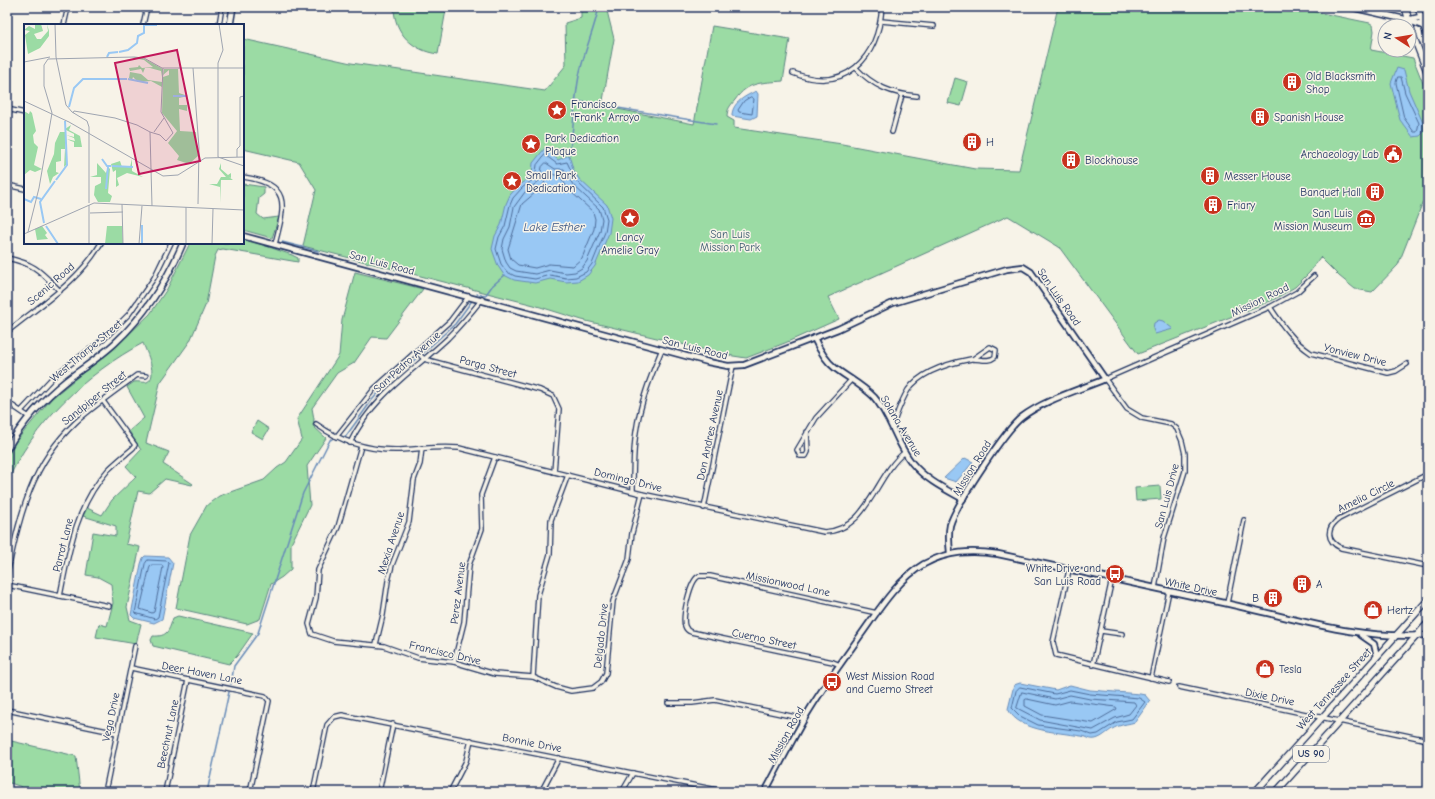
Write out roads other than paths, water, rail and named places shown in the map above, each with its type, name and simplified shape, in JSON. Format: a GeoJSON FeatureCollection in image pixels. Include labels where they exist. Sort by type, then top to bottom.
{"type":"FeatureCollection","features":[{"type":"Feature","properties":{"kind":"main road"},"geometry":{"type":"LineString","coordinates":[[230,24],[233,7]]}},
{"type":"Feature","properties":{"kind":"main road"},"geometry":{"type":"LineString","coordinates":[[1351,7],[1399,18]]}},
{"type":"Feature","properties":{"kind":"main road"},"geometry":{"type":"LineString","coordinates":[[1363,10],[1370,7]]}},
{"type":"Feature","properties":{"kind":"main road"},"geometry":{"type":"LineString","coordinates":[[1405,7],[1408,18]]}},
{"type":"Feature","properties":{"kind":"main road"},"geometry":{"type":"LineString","coordinates":[[1418,7],[1426,27],[1428,39]]}},
{"type":"Feature","properties":{"kind":"main road"},"geometry":{"type":"LineString","coordinates":[[1417,18],[1421,17],[1428,19]]}},
{"type":"Feature","properties":{"kind":"main road"},"geometry":{"type":"LineString","coordinates":[[1417,44],[1428,74]]}},
{"type":"Feature","properties":{"kind":"main road","name":"West Tharpe Street"},"geometry":{"type":"LineString","coordinates":[[7,449],[29,417],[54,391],[113,344],[138,319],[169,275],[183,244]]}},
{"type":"Feature","properties":{"kind":"main road","name":"West Tennessee Street"},"geometry":{"type":"LineString","coordinates":[[1255,792],[1261,789],[1322,718],[1428,600]]}},
{"type":"Feature","properties":{"kind":"main road","name":"US 90"},"geometry":{"type":"LineString","coordinates":[[1276,792],[1428,623]]}},
{"type":"Feature","properties":{"kind":"street"},"geometry":{"type":"LineString","coordinates":[[64,24],[68,7]]}},
{"type":"Feature","properties":{"kind":"street"},"geometry":{"type":"LineString","coordinates":[[143,24],[147,7]]}},
{"type":"Feature","properties":{"kind":"street"},"geometry":{"type":"LineString","coordinates":[[219,24],[222,7]]}},
{"type":"Feature","properties":{"kind":"street"},"geometry":{"type":"LineString","coordinates":[[793,73],[811,79],[820,80],[835,77],[856,68],[865,59],[874,45],[881,21],[882,7]]}},
{"type":"Feature","properties":{"kind":"street"},"geometry":{"type":"LineString","coordinates":[[881,21],[934,26]]}},
{"type":"Feature","properties":{"kind":"street"},"geometry":{"type":"LineString","coordinates":[[856,68],[874,84],[902,95],[918,96]]}},
{"type":"Feature","properties":{"kind":"street"},"geometry":{"type":"LineString","coordinates":[[892,132],[902,95]]}},
{"type":"Feature","properties":{"kind":"street"},"geometry":{"type":"LineString","coordinates":[[7,109],[24,113]]}},
{"type":"Feature","properties":{"kind":"street"},"geometry":{"type":"LineString","coordinates":[[244,177],[265,182],[279,193],[283,207],[275,244]]}},
{"type":"Feature","properties":{"kind":"street"},"geometry":{"type":"LineString","coordinates":[[7,185],[24,189]]}},
{"type":"Feature","properties":{"kind":"street","name":"San Luis Road"},"geometry":{"type":"LineString","coordinates":[[244,236],[482,299],[708,362],[733,366],[744,365],[814,338],[893,303],[1020,267],[1031,272],[1105,379]]}},
{"type":"Feature","properties":{"kind":"street","name":"Scenic Road"},"geometry":{"type":"LineString","coordinates":[[7,332],[60,291],[79,273],[100,244]]}},
{"type":"Feature","properties":{"kind":"street"},"geometry":{"type":"LineString","coordinates":[[21,411],[54,376],[104,340],[129,314],[154,278],[171,244]]}},
{"type":"Feature","properties":{"kind":"street"},"geometry":{"type":"LineString","coordinates":[[7,258],[27,262],[41,272],[60,291]]}},
{"type":"Feature","properties":{"kind":"street","name":"Mission Road"},"geometry":{"type":"LineString","coordinates":[[765,792],[805,718],[877,613],[908,576],[924,564],[950,553],[951,525],[964,499],[1000,442],[1016,422],[1035,409],[1270,307],[1297,292],[1314,276]]}},
{"type":"Feature","properties":{"kind":"street","name":"San Pedro Avenue"},"geometry":{"type":"LineString","coordinates":[[336,437],[374,389],[450,321],[468,296]]}},
{"type":"Feature","properties":{"kind":"street","name":"San Pedro Avenue"},"geometry":{"type":"LineString","coordinates":[[350,443],[363,421],[380,398],[456,329],[482,299]]}},
{"type":"Feature","properties":{"kind":"street","name":"Yonview Drive"},"geometry":{"type":"LineString","coordinates":[[1270,307],[1282,325],[1300,346],[1311,353],[1388,373],[1396,371],[1407,364]]}},
{"type":"Feature","properties":{"kind":"street","name":"Solana Avenue"},"geometry":{"type":"LineString","coordinates":[[814,338],[831,364],[875,398],[911,462],[924,475],[964,499]]}},
{"type":"Feature","properties":{"kind":"street"},"geometry":{"type":"LineString","coordinates":[[892,427],[906,394],[919,378],[944,367],[973,359],[991,360],[995,357],[996,350],[990,347],[973,359]]}},
{"type":"Feature","properties":{"kind":"street"},"geometry":{"type":"LineString","coordinates":[[633,491],[634,448],[638,418],[647,386],[662,349]]}},
{"type":"Feature","properties":{"kind":"street"},"geometry":{"type":"LineString","coordinates":[[416,351],[424,359]]}},
{"type":"Feature","properties":{"kind":"street","name":"Parga Street"},"geometry":{"type":"LineString","coordinates":[[424,359],[540,390],[556,400],[559,409],[554,472]]}},
{"type":"Feature","properties":{"kind":"street","name":"Don Andres Avenue"},"geometry":{"type":"LineString","coordinates":[[704,508],[733,366]]}},
{"type":"Feature","properties":{"kind":"street","name":"Sandpiper Street"},"geometry":{"type":"LineString","coordinates":[[7,575],[23,504],[38,472],[66,433],[89,411],[137,375],[146,376]]}},
{"type":"Feature","properties":{"kind":"street"},"geometry":{"type":"LineString","coordinates":[[807,432],[808,452],[806,456],[800,456],[797,450],[807,432],[816,418],[852,379]]}},
{"type":"Feature","properties":{"kind":"street","name":"San Luis Drive"},"geometry":{"type":"LineString","coordinates":[[1105,379],[1127,409],[1142,418],[1171,424],[1177,429],[1182,441],[1185,454],[1185,471],[1164,538],[1156,588]]}},
{"type":"Feature","properties":{"kind":"street","name":"Parrot Lane"},"geometry":{"type":"LineString","coordinates":[[60,596],[76,525],[85,502],[108,470],[134,446],[134,441],[103,401]]}},
{"type":"Feature","properties":{"kind":"street"},"geometry":{"type":"LineString","coordinates":[[7,402],[29,417]]}},
{"type":"Feature","properties":{"kind":"street","name":"Domingo Drive"},"geometry":{"type":"LineString","coordinates":[[316,424],[336,437],[361,446],[384,450],[459,448],[642,494],[812,531],[828,532],[848,526],[860,514],[896,458],[905,452]]}},
{"type":"Feature","properties":{"kind":"street","name":"Francisco Drive"},"geometry":{"type":"LineString","coordinates":[[361,446],[338,527],[318,570],[316,598],[309,624],[312,634],[322,639],[339,642],[376,644],[418,658],[454,662],[495,674],[533,677],[556,687],[572,691],[587,690],[596,686]]}},
{"type":"Feature","properties":{"kind":"street","name":"Mexia Avenue"},"geometry":{"type":"LineString","coordinates":[[376,644],[384,615],[388,581],[392,565],[409,522],[414,480],[420,464],[422,448]]}},
{"type":"Feature","properties":{"kind":"street","name":"Perez Avenue"},"geometry":{"type":"LineString","coordinates":[[454,662],[464,622],[469,565],[482,529],[482,495],[496,457]]}},
{"type":"Feature","properties":{"kind":"street","name":"Amelia Circle"},"geometry":{"type":"LineString","coordinates":[[1428,474],[1339,519],[1331,526],[1329,534],[1332,542],[1341,548],[1428,566]]}},
{"type":"Feature","properties":{"kind":"street"},"geometry":{"type":"LineString","coordinates":[[533,677],[538,595],[550,554],[551,520],[568,475]]}},
{"type":"Feature","properties":{"kind":"street","name":"Delgado Drive"},"geometry":{"type":"LineString","coordinates":[[596,686],[601,682],[606,673],[613,601],[629,560],[632,533],[642,494]]}},
{"type":"Feature","properties":{"kind":"street"},"geometry":{"type":"LineString","coordinates":[[1227,604],[1244,520]]}},
{"type":"Feature","properties":{"kind":"street","name":"White Drive"},"geometry":{"type":"LineString","coordinates":[[950,553],[984,552],[1156,588],[1308,624],[1359,634],[1395,636],[1428,635]]}},
{"type":"Feature","properties":{"kind":"street"},"geometry":{"type":"LineString","coordinates":[[1069,570],[1054,642],[1056,655],[1169,682]]}},
{"type":"Feature","properties":{"kind":"street","name":"Missionwood Lane"},"geometry":{"type":"LineString","coordinates":[[686,628],[684,619],[692,583],[696,577],[703,575],[877,613]]}},
{"type":"Feature","properties":{"kind":"street"},"geometry":{"type":"LineString","coordinates":[[1093,665],[1112,579]]}},
{"type":"Feature","properties":{"kind":"street"},"geometry":{"type":"LineString","coordinates":[[7,585],[109,606]]}},
{"type":"Feature","properties":{"kind":"street"},"geometry":{"type":"LineString","coordinates":[[1151,678],[1169,591]]}},
{"type":"Feature","properties":{"kind":"street","name":"Cuerno Street"},"geometry":{"type":"LineString","coordinates":[[686,628],[696,634],[833,662],[840,665]]}},
{"type":"Feature","properties":{"kind":"street"},"geometry":{"type":"LineString","coordinates":[[1101,631],[1122,634]]}},
{"type":"Feature","properties":{"kind":"street"},"geometry":{"type":"LineString","coordinates":[[1359,634],[1374,644],[1377,656]]}},
{"type":"Feature","properties":{"kind":"street","name":"Vega Drive"},"geometry":{"type":"LineString","coordinates":[[105,792],[135,646]]}},
{"type":"Feature","properties":{"kind":"street","name":"Deer Haven Lane"},"geometry":{"type":"LineString","coordinates":[[130,668],[262,695],[268,699],[250,792]]}},
{"type":"Feature","properties":{"kind":"street","name":"Beechnut Lane"},"geometry":{"type":"LineString","coordinates":[[165,792],[188,680]]}},
{"type":"Feature","properties":{"kind":"street","name":"Dixie Drive"},"geometry":{"type":"LineString","coordinates":[[1179,687],[1428,740]]}},
{"type":"Feature","properties":{"kind":"street"},"geometry":{"type":"LineString","coordinates":[[668,703],[692,703],[715,700],[805,718]]}},
{"type":"Feature","properties":{"kind":"street"},"geometry":{"type":"LineString","coordinates":[[7,710],[117,733]]}},
{"type":"Feature","properties":{"kind":"street","name":"Bonnie Drive"},"geometry":{"type":"LineString","coordinates":[[313,792],[324,733],[328,722],[334,717],[346,715],[727,792]]}},
{"type":"Feature","properties":{"kind":"street"},"geometry":{"type":"LineString","coordinates":[[379,792],[393,724]]}},
{"type":"Feature","properties":{"kind":"street"},"geometry":{"type":"LineString","coordinates":[[450,792],[463,768],[471,740]]}},
{"type":"Feature","properties":{"kind":"street"},"geometry":{"type":"LineString","coordinates":[[541,792],[559,758]]}},
{"type":"Feature","properties":{"kind":"street"},"geometry":{"type":"LineString","coordinates":[[622,792],[633,773]]}},
{"type":"Feature","properties":{"kind":"street"},"geometry":{"type":"LineString","coordinates":[[698,792],[701,787]]}},
{"type":"Feature","properties":{"kind":"water"},"geometry":{"type":"Polygon","coordinates":[[[1397,68],[1404,70],[1409,91],[1423,123],[1423,133],[1420,136],[1413,137],[1400,120],[1391,83],[1397,68]]]}},
{"type":"Feature","properties":{"kind":"water"},"geometry":{"type":"Polygon","coordinates":[[[756,91],[758,94],[757,116],[751,119],[732,116],[734,107],[737,103],[744,97],[756,91]]]}},
{"type":"Feature","properties":{"kind":"water","name":"Lake Esther"},"geometry":{"type":"Polygon","coordinates":[[[545,148],[558,160],[569,155],[573,169],[579,179],[607,205],[611,218],[609,233],[595,266],[588,275],[578,281],[566,282],[550,279],[535,283],[514,280],[504,275],[498,266],[492,249],[495,236],[501,225],[506,204],[510,195],[519,185],[532,176],[533,163],[545,148]]]}},
{"type":"Feature","properties":{"kind":"water"},"geometry":{"type":"Polygon","coordinates":[[[1159,320],[1163,321],[1173,329],[1155,334],[1153,329],[1154,323],[1159,320]]]}},
{"type":"Feature","properties":{"kind":"water"},"geometry":{"type":"Polygon","coordinates":[[[965,458],[973,462],[956,482],[944,478],[965,458]]]}},
{"type":"Feature","properties":{"kind":"water"},"geometry":{"type":"Polygon","coordinates":[[[145,556],[168,557],[173,563],[162,619],[154,623],[134,618],[131,615],[141,564],[145,556]]]}},
{"type":"Feature","properties":{"kind":"water"},"geometry":{"type":"Polygon","coordinates":[[[1020,683],[1056,690],[1070,685],[1090,690],[1140,694],[1145,695],[1150,701],[1135,722],[1119,726],[1099,738],[1091,739],[1032,727],[1022,723],[1014,717],[1008,709],[1014,685],[1020,683]]]}},
{"type":"Feature","properties":{"kind":"waterway"},"geometry":{"type":"LineString","coordinates":[[569,155],[579,76],[599,7]]}},
{"type":"Feature","properties":{"kind":"waterway"},"geometry":{"type":"LineString","coordinates":[[575,101],[716,124]]}},
{"type":"Feature","properties":{"kind":"waterway"},"geometry":{"type":"LineString","coordinates":[[282,242],[318,251]]}},
{"type":"Feature","properties":{"kind":"waterway"},"geometry":{"type":"LineString","coordinates":[[477,294],[485,296],[492,286],[505,275]]}},
{"type":"Feature","properties":{"kind":"waterway"},"geometry":{"type":"LineString","coordinates":[[422,354],[455,324],[471,302]]}},
{"type":"Feature","properties":{"kind":"waterway"},"geometry":{"type":"LineString","coordinates":[[343,437],[346,436],[372,400],[389,381],[417,358]]}},
{"type":"Feature","properties":{"kind":"waterway"},"geometry":{"type":"LineString","coordinates":[[231,684],[234,666],[258,633],[303,493],[330,440],[332,439]]}},
{"type":"Feature","properties":{"kind":"waterway"},"geometry":{"type":"LineString","coordinates":[[207,792],[229,692]]}},
{"type":"Feature","properties":{"kind":"place","name":"Old Blacksmith Shop"},"geometry":{"type":"Point","coordinates":[1292,82]}},
{"type":"Feature","properties":{"kind":"place","name":"Francisco \"Frank\" Arroyo"},"geometry":{"type":"Point","coordinates":[557,110]}},
{"type":"Feature","properties":{"kind":"place","name":"Spanish House"},"geometry":{"type":"Point","coordinates":[1260,117]}},
{"type":"Feature","properties":{"kind":"place","name":"H"},"geometry":{"type":"Point","coordinates":[972,142]}},
{"type":"Feature","properties":{"kind":"place","name":"Park Dedication Plaque"},"geometry":{"type":"Point","coordinates":[531,144]}},
{"type":"Feature","properties":{"kind":"place","name":"Archaeology Lab"},"geometry":{"type":"Point","coordinates":[1393,154]}},
{"type":"Feature","properties":{"kind":"place","name":"Blockhouse"},"geometry":{"type":"Point","coordinates":[1071,160]}},
{"type":"Feature","properties":{"kind":"place","name":"Messer House"},"geometry":{"type":"Point","coordinates":[1210,176]}},
{"type":"Feature","properties":{"kind":"place","name":"Small Park Dedication"},"geometry":{"type":"Point","coordinates":[512,181]}},
{"type":"Feature","properties":{"kind":"place","name":"Banquet Hall"},"geometry":{"type":"Point","coordinates":[1375,192]}},
{"type":"Feature","properties":{"kind":"place","name":"Friary"},"geometry":{"type":"Point","coordinates":[1213,205]}},
{"type":"Feature","properties":{"kind":"place","name":"Lancy Amelie Gray"},"geometry":{"type":"Point","coordinates":[630,218]}},
{"type":"Feature","properties":{"kind":"place","name":"San Luis Mission Museum"},"geometry":{"type":"Point","coordinates":[1366,219]}},
{"type":"Feature","properties":{"kind":"place","name":"White Drive and San Luis Road"},"geometry":{"type":"Point","coordinates":[1115,574]}},
{"type":"Feature","properties":{"kind":"place","name":"A"},"geometry":{"type":"Point","coordinates":[1302,584]}},
{"type":"Feature","properties":{"kind":"place","name":"B"},"geometry":{"type":"Point","coordinates":[1273,598]}},
{"type":"Feature","properties":{"kind":"place","name":"Hertz"},"geometry":{"type":"Point","coordinates":[1373,610]}},
{"type":"Feature","properties":{"kind":"place","name":"Tesla"},"geometry":{"type":"Point","coordinates":[1265,669]}},
{"type":"Feature","properties":{"kind":"place","name":"West Mission Road and Cuerno Street"},"geometry":{"type":"Point","coordinates":[832,682]}},
{"type":"Feature","properties":{"kind":"park label","name":"San Luis Mission Park"},"geometry":{"type":"Point","coordinates":[730,240]}}]}
